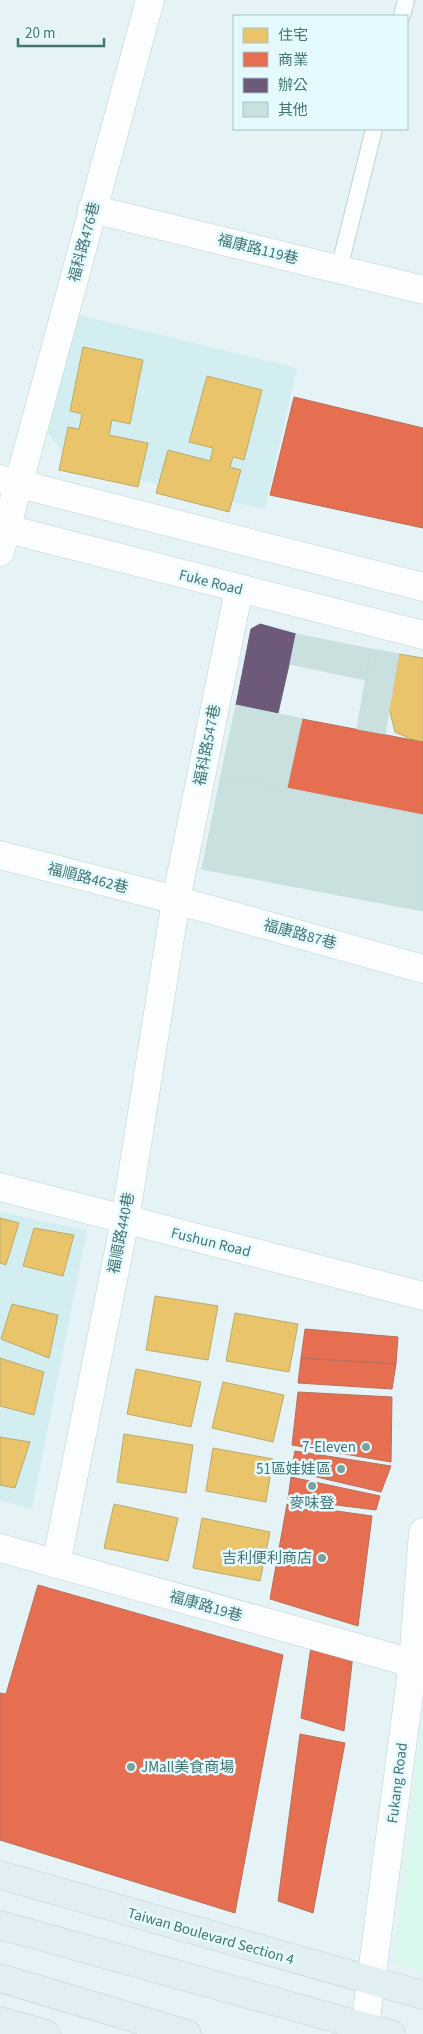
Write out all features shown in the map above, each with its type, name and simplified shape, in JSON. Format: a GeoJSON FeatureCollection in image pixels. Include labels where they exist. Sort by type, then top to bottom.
{"type":"FeatureCollection","features":[{"type":"Feature","properties":{"kind":"main road","name":"Taiwan Boulevard Section 4"},"geometry":{"type":"LineString","coordinates":[[0,1875],[423,1995]]}},
{"type":"Feature","properties":{"kind":"main road"},"geometry":{"type":"LineString","coordinates":[[0,1925],[365,2030],[391,2034]]}},
{"type":"Feature","properties":{"kind":"main road"},"geometry":{"type":"LineString","coordinates":[[0,1978],[187,2034]]}},
{"type":"Feature","properties":{"kind":"main road"},"geometry":{"type":"LineString","coordinates":[[0,2021],[46,2034]]}},
{"type":"Feature","properties":{"kind":"street","name":"福科路476巷"},"geometry":{"type":"LineString","coordinates":[[2,536],[9,481],[92,209],[150,0]]}},
{"type":"Feature","properties":{"kind":"street","name":"福康路119巷"},"geometry":{"type":"LineString","coordinates":[[92,209],[423,290]]}},
{"type":"Feature","properties":{"kind":"street"},"geometry":{"type":"LineString","coordinates":[[9,481],[423,586]]}},
{"type":"Feature","properties":{"kind":"street","name":"Fuke Road"},"geometry":{"type":"LineString","coordinates":[[2,536],[239,589],[423,635]]}},
{"type":"Feature","properties":{"kind":"street","name":"福科路547巷"},"geometry":{"type":"LineString","coordinates":[[176,900],[239,589]]}},
{"type":"Feature","properties":{"kind":"street","name":"福順路462巷"},"geometry":{"type":"LineString","coordinates":[[0,855],[176,900]]}},
{"type":"Feature","properties":{"kind":"street","name":"福康路87巷"},"geometry":{"type":"LineString","coordinates":[[176,900],[423,968]]}},
{"type":"Feature","properties":{"kind":"street","name":"福順路440巷"},"geometry":{"type":"LineString","coordinates":[[56,1564],[125,1220],[176,900]]}},
{"type":"Feature","properties":{"kind":"street","name":"Fushun Road"},"geometry":{"type":"LineString","coordinates":[[0,1187],[423,1296]]}},
{"type":"Feature","properties":{"kind":"street","name":"Fukang Road"},"geometry":{"type":"LineString","coordinates":[[365,2030],[418,1665],[423,1532]]}},
{"type":"Feature","properties":{"kind":"street","name":"福康路19巷"},"geometry":{"type":"LineString","coordinates":[[0,1548],[418,1665]]}},
{"type":"Feature","properties":{"kind":"lane"},"geometry":{"type":"LineString","coordinates":[[402,15],[406,0]]}},
{"type":"Feature","properties":{"kind":"lane"},"geometry":{"type":"LineString","coordinates":[[339,269],[374,130]]}},
{"type":"Feature","properties":{"kind":"shaded area"},"geometry":{"type":"Polygon","coordinates":[[[78,315],[297,368],[265,509],[72,464],[42,425],[78,315]]]}},
{"type":"Feature","properties":{"kind":"shaded area"},"geometry":{"type":"Polygon","coordinates":[[[0,1212],[87,1230],[32,1509],[0,1500],[0,1212]]]}},
{"type":"Feature","properties":{"kind":"shaded area"},"geometry":{"type":"Polygon","coordinates":[[[423,1706],[423,1971],[394,1963],[423,1706]]]}},
{"type":"Feature","properties":{"kind":"building: 住宅"},"geometry":{"type":"Polygon","coordinates":[[[83,347],[143,360],[130,424],[112,420],[109,435],[148,443],[138,487],[59,470],[68,427],[79,429],[82,414],[70,411],[83,347]]]}},
{"type":"Feature","properties":{"kind":"building: 住宅"},"geometry":{"type":"Polygon","coordinates":[[[207,376],[262,390],[244,460],[233,457],[230,467],[241,470],[229,512],[156,493],[168,450],[210,461],[213,448],[189,442],[207,376]]]}},
{"type":"Feature","properties":{"kind":"building: 住宅"},"geometry":{"type":"Polygon","coordinates":[[[399,654],[423,658],[423,744],[395,732],[389,708],[399,654]]]}},
{"type":"Feature","properties":{"kind":"building: 住宅"},"geometry":{"type":"Polygon","coordinates":[[[0,1218],[19,1223],[6,1265],[0,1263],[0,1218]]]}},
{"type":"Feature","properties":{"kind":"building: 住宅"},"geometry":{"type":"Polygon","coordinates":[[[34,1228],[74,1235],[63,1276],[23,1266],[34,1228]]]}},
{"type":"Feature","properties":{"kind":"building: 住宅"},"geometry":{"type":"Polygon","coordinates":[[[155,1296],[218,1306],[208,1360],[146,1350],[155,1296]]]}},
{"type":"Feature","properties":{"kind":"building: 住宅"},"geometry":{"type":"Polygon","coordinates":[[[12,1304],[58,1315],[49,1358],[1,1339],[12,1304]]]}},
{"type":"Feature","properties":{"kind":"building: 住宅"},"geometry":{"type":"Polygon","coordinates":[[[235,1313],[298,1324],[289,1372],[226,1361],[235,1313]]]}},
{"type":"Feature","properties":{"kind":"building: 住宅"},"geometry":{"type":"Polygon","coordinates":[[[0,1358],[44,1372],[34,1415],[0,1406],[0,1358]]]}},
{"type":"Feature","properties":{"kind":"building: 住宅"},"geometry":{"type":"Polygon","coordinates":[[[136,1369],[201,1382],[191,1427],[127,1414],[136,1369]]]}},
{"type":"Feature","properties":{"kind":"building: 住宅"},"geometry":{"type":"Polygon","coordinates":[[[223,1382],[284,1395],[273,1442],[212,1428],[223,1382]]]}},
{"type":"Feature","properties":{"kind":"building: 住宅"},"geometry":{"type":"Polygon","coordinates":[[[124,1434],[193,1445],[186,1493],[117,1482],[124,1434]]]}},
{"type":"Feature","properties":{"kind":"building: 住宅"},"geometry":{"type":"Polygon","coordinates":[[[0,1437],[30,1442],[15,1488],[0,1485],[0,1437]]]}},
{"type":"Feature","properties":{"kind":"building: 住宅"},"geometry":{"type":"Polygon","coordinates":[[[213,1448],[273,1459],[266,1502],[206,1491],[213,1448]]]}},
{"type":"Feature","properties":{"kind":"building: 住宅"},"geometry":{"type":"Polygon","coordinates":[[[114,1504],[178,1518],[168,1561],[104,1548],[114,1504]]]}},
{"type":"Feature","properties":{"kind":"building: 住宅"},"geometry":{"type":"Polygon","coordinates":[[[202,1518],[270,1532],[260,1581],[193,1568],[202,1518]]]}},
{"type":"Feature","properties":{"kind":"building: 商業"},"geometry":{"type":"Polygon","coordinates":[[[294,397],[423,428],[423,528],[270,495],[294,397]]]}},
{"type":"Feature","properties":{"kind":"building: 商業"},"geometry":{"type":"Polygon","coordinates":[[[302,719],[423,742],[423,815],[287,788],[302,719]]]}},
{"type":"Feature","properties":{"kind":"building: 商業"},"geometry":{"type":"Polygon","coordinates":[[[305,1329],[398,1337],[396,1364],[301,1358],[305,1329]]]}},
{"type":"Feature","properties":{"kind":"building: 商業"},"geometry":{"type":"Polygon","coordinates":[[[301,1358],[396,1364],[392,1389],[298,1383],[301,1358]]]}},
{"type":"Feature","properties":{"kind":"building: 商業"},"geometry":{"type":"Polygon","coordinates":[[[298,1392],[392,1397],[391,1462],[292,1445],[298,1392]]]}},
{"type":"Feature","properties":{"kind":"building: 商業","name":"51區娃娃區"},"geometry":{"type":"Polygon","coordinates":[[[295,1451],[391,1466],[381,1492],[291,1471],[295,1451]]]}},
{"type":"Feature","properties":{"kind":"building: 商業","name":"麥味登"},"geometry":{"type":"Polygon","coordinates":[[[291,1477],[380,1496],[376,1510],[288,1499],[291,1477]]]}},
{"type":"Feature","properties":{"kind":"building: 商業","name":"吉利便利商店"},"geometry":{"type":"Polygon","coordinates":[[[287,1504],[372,1516],[358,1626],[270,1599],[287,1504]]]}},
{"type":"Feature","properties":{"kind":"building: 商業","name":"JMall美食商場"},"geometry":{"type":"Polygon","coordinates":[[[38,1585],[283,1655],[235,1913],[0,1840],[0,1693],[6,1694],[38,1585]]]}},
{"type":"Feature","properties":{"kind":"building: 商業"},"geometry":{"type":"Polygon","coordinates":[[[311,1646],[353,1655],[344,1731],[301,1718],[311,1646]]]}},
{"type":"Feature","properties":{"kind":"building: 商業"},"geometry":{"type":"Polygon","coordinates":[[[300,1734],[345,1743],[313,1913],[278,1901],[300,1734]]]}},
{"type":"Feature","properties":{"kind":"building: 辦公"},"geometry":{"type":"Polygon","coordinates":[[[260,624],[296,634],[278,713],[236,705],[251,629],[260,624]]]}},
{"type":"Feature","properties":{"kind":"building: 其他"},"geometry":{"type":"Polygon","coordinates":[[[296,634],[371,649],[366,680],[290,664],[296,634]]]}},
{"type":"Feature","properties":{"kind":"building: 其他"},"geometry":{"type":"Polygon","coordinates":[[[371,649],[399,654],[385,734],[357,729],[371,649]]]}},
{"type":"Feature","properties":{"kind":"building: 其他"},"geometry":{"type":"Polygon","coordinates":[[[236,705],[302,719],[287,788],[221,775],[236,705]]]}},
{"type":"Feature","properties":{"kind":"building: 其他"},"geometry":{"type":"Polygon","coordinates":[[[221,775],[423,815],[423,911],[202,869],[221,775]]]}},
{"type":"Feature","properties":{"kind":"place","name":"7-Eleven"},"geometry":{"type":"Point","coordinates":[366,1447]}},
{"type":"Feature","properties":{"kind":"place","name":"51區娃娃區"},"geometry":{"type":"Point","coordinates":[341,1469]}},
{"type":"Feature","properties":{"kind":"place","name":"麥味登"},"geometry":{"type":"Point","coordinates":[312,1486]}},
{"type":"Feature","properties":{"kind":"place","name":"吉利便利商店"},"geometry":{"type":"Point","coordinates":[322,1558]}},
{"type":"Feature","properties":{"kind":"place","name":"JMall美食商場"},"geometry":{"type":"Point","coordinates":[131,1767]}}]}
